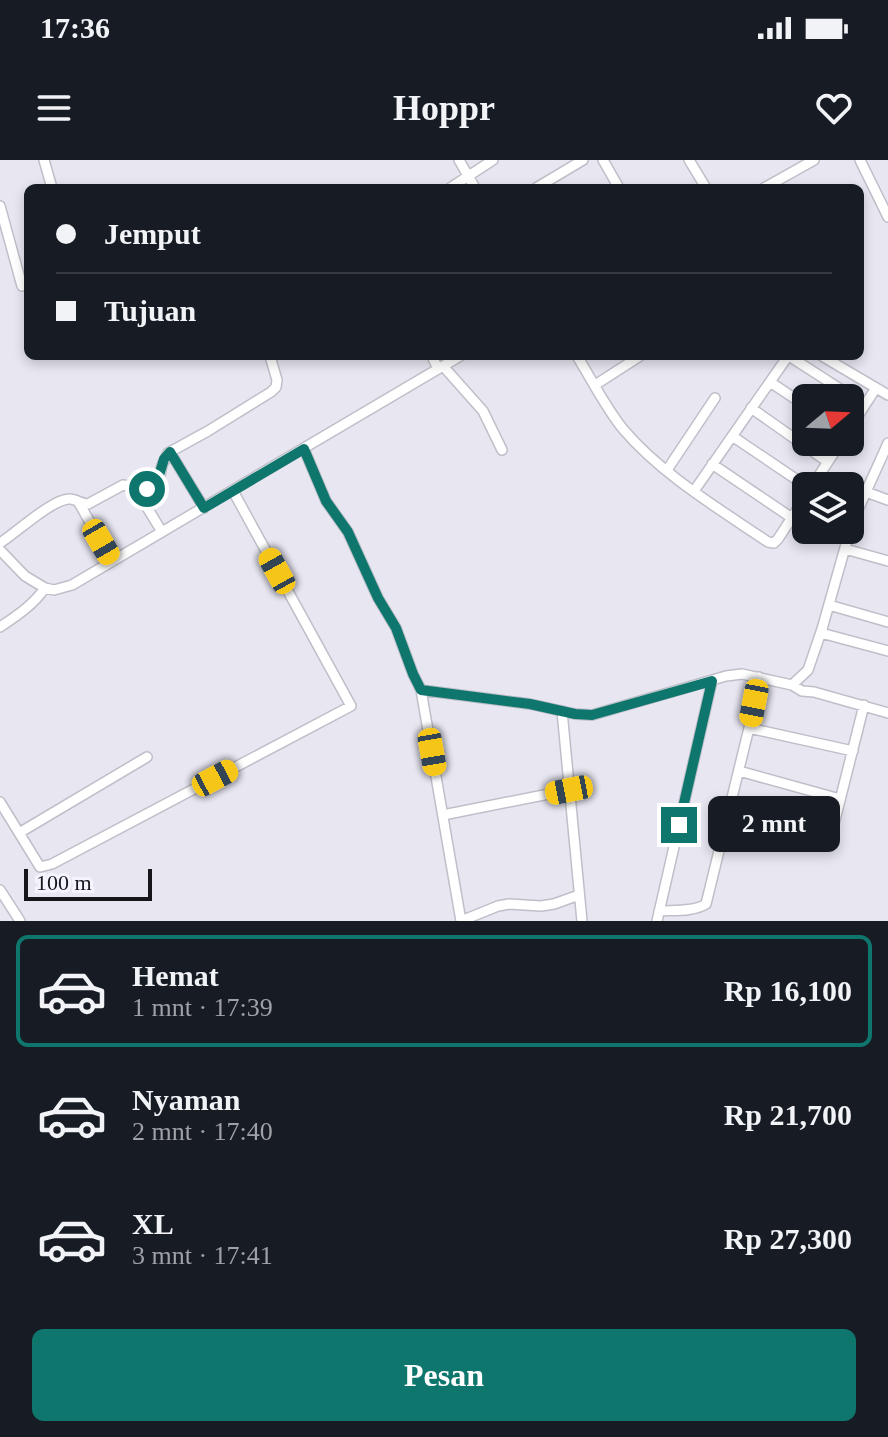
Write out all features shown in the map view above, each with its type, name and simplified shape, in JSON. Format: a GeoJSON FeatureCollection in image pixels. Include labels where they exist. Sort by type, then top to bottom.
{"type":"FeatureCollection","features":[{"type":"Feature","properties":{"kind":"street"},"geometry":{"type":"LineString","coordinates":[[44,160],[51,184]]}},
{"type":"Feature","properties":{"kind":"street"},"geometry":{"type":"LineString","coordinates":[[459,160],[473,184]]}},
{"type":"Feature","properties":{"kind":"street"},"geometry":{"type":"LineString","coordinates":[[455,184],[493,160]]}},
{"type":"Feature","properties":{"kind":"street"},"geometry":{"type":"LineString","coordinates":[[543,184],[583,160]]}},
{"type":"Feature","properties":{"kind":"street"},"geometry":{"type":"LineString","coordinates":[[603,160],[617,184]]}},
{"type":"Feature","properties":{"kind":"street"},"geometry":{"type":"LineString","coordinates":[[689,160],[704,184]]}},
{"type":"Feature","properties":{"kind":"street"},"geometry":{"type":"LineString","coordinates":[[771,184],[814,160]]}},
{"type":"Feature","properties":{"kind":"street"},"geometry":{"type":"LineString","coordinates":[[860,160],[888,217]]}},
{"type":"Feature","properties":{"kind":"street"},"geometry":{"type":"LineString","coordinates":[[0,206],[22,286]]}},
{"type":"Feature","properties":{"kind":"street"},"geometry":{"type":"LineString","coordinates":[[0,543],[62,501],[71,499],[84,505],[123,485],[152,487],[170,452],[276,387],[271,360]]}},
{"type":"Feature","properties":{"kind":"street"},"geometry":{"type":"LineString","coordinates":[[435,360],[483,411],[502,450]]}},
{"type":"Feature","properties":{"kind":"street"},"geometry":{"type":"LineString","coordinates":[[0,550],[25,576],[45,588],[54,590],[72,585],[453,360]]}},
{"type":"Feature","properties":{"kind":"street"},"geometry":{"type":"LineString","coordinates":[[579,360],[630,437],[694,491],[770,543],[778,539],[792,518],[712,464]]}},
{"type":"Feature","properties":{"kind":"street"},"geometry":{"type":"LineString","coordinates":[[595,385],[634,360]]}},
{"type":"Feature","properties":{"kind":"street"},"geometry":{"type":"LineString","coordinates":[[694,491],[785,360]]}},
{"type":"Feature","properties":{"kind":"street"},"geometry":{"type":"LineString","coordinates":[[794,360],[865,405],[876,388]]}},
{"type":"Feature","properties":{"kind":"street"},"geometry":{"type":"LineString","coordinates":[[829,360],[888,395]]}},
{"type":"Feature","properties":{"kind":"street"},"geometry":{"type":"LineString","coordinates":[[770,382],[792,397]]}},
{"type":"Feature","properties":{"kind":"street"},"geometry":{"type":"LineString","coordinates":[[667,470],[715,398]]}},
{"type":"Feature","properties":{"kind":"street"},"geometry":{"type":"LineString","coordinates":[[751,408],[828,462]]}},
{"type":"Feature","properties":{"kind":"street"},"geometry":{"type":"LineString","coordinates":[[732,436],[792,475]]}},
{"type":"Feature","properties":{"kind":"street"},"geometry":{"type":"LineString","coordinates":[[792,685],[808,670],[852,523],[888,443]]}},
{"type":"Feature","properties":{"kind":"street"},"geometry":{"type":"LineString","coordinates":[[304,449],[326,501],[348,532],[378,598],[396,628],[421,690],[461,921],[498,906],[541,906],[579,895]]}},
{"type":"Feature","properties":{"kind":"street"},"geometry":{"type":"LineString","coordinates":[[170,452],[204,508]]}},
{"type":"Feature","properties":{"kind":"street"},"geometry":{"type":"LineString","coordinates":[[820,472],[832,456]]}},
{"type":"Feature","properties":{"kind":"street"},"geometry":{"type":"LineString","coordinates":[[877,467],[888,470]]}},
{"type":"Feature","properties":{"kind":"street"},"geometry":{"type":"LineString","coordinates":[[134,486],[162,532]]}},
{"type":"Feature","properties":{"kind":"street"},"geometry":{"type":"LineString","coordinates":[[0,802],[40,867],[52,864],[351,706],[233,491]]}},
{"type":"Feature","properties":{"kind":"street"},"geometry":{"type":"LineString","coordinates":[[866,492],[888,500]]}},
{"type":"Feature","properties":{"kind":"street"},"geometry":{"type":"LineString","coordinates":[[79,503],[112,561]]}},
{"type":"Feature","properties":{"kind":"street"},"geometry":{"type":"LineString","coordinates":[[845,549],[888,561]]}},
{"type":"Feature","properties":{"kind":"street"},"geometry":{"type":"LineString","coordinates":[[0,627],[27,609],[45,588]]}},
{"type":"Feature","properties":{"kind":"street"},"geometry":{"type":"LineString","coordinates":[[829,605],[888,622]]}},
{"type":"Feature","properties":{"kind":"street"},"geometry":{"type":"LineString","coordinates":[[821,633],[888,651]]}},
{"type":"Feature","properties":{"kind":"street"},"geometry":{"type":"LineString","coordinates":[[421,690],[592,715],[742,674],[888,713]]}},
{"type":"Feature","properties":{"kind":"street"},"geometry":{"type":"LineString","coordinates":[[712,681],[658,916],[706,904],[759,677]]}},
{"type":"Feature","properties":{"kind":"street"},"geometry":{"type":"LineString","coordinates":[[832,832],[864,705]]}},
{"type":"Feature","properties":{"kind":"street"},"geometry":{"type":"LineString","coordinates":[[562,711],[582,921]]}},
{"type":"Feature","properties":{"kind":"street"},"geometry":{"type":"LineString","coordinates":[[749,728],[853,751]]}},
{"type":"Feature","properties":{"kind":"street"},"geometry":{"type":"LineString","coordinates":[[19,833],[147,757]]}},
{"type":"Feature","properties":{"kind":"street"},"geometry":{"type":"LineString","coordinates":[[739,771],[840,799]]}},
{"type":"Feature","properties":{"kind":"street"},"geometry":{"type":"LineString","coordinates":[[443,815],[569,790]]}},
{"type":"Feature","properties":{"kind":"street"},"geometry":{"type":"LineString","coordinates":[[0,890],[20,921]]}},
{"type":"Feature","properties":{"kind":"route"},"geometry":{"type":"LineString","coordinates":[[147,489],[157,482],[164,459],[170,452],[204,508],[304,449],[326,501],[348,532],[378,598],[396,628],[421,690],[592,715],[712,681],[679,825]]}}]}
